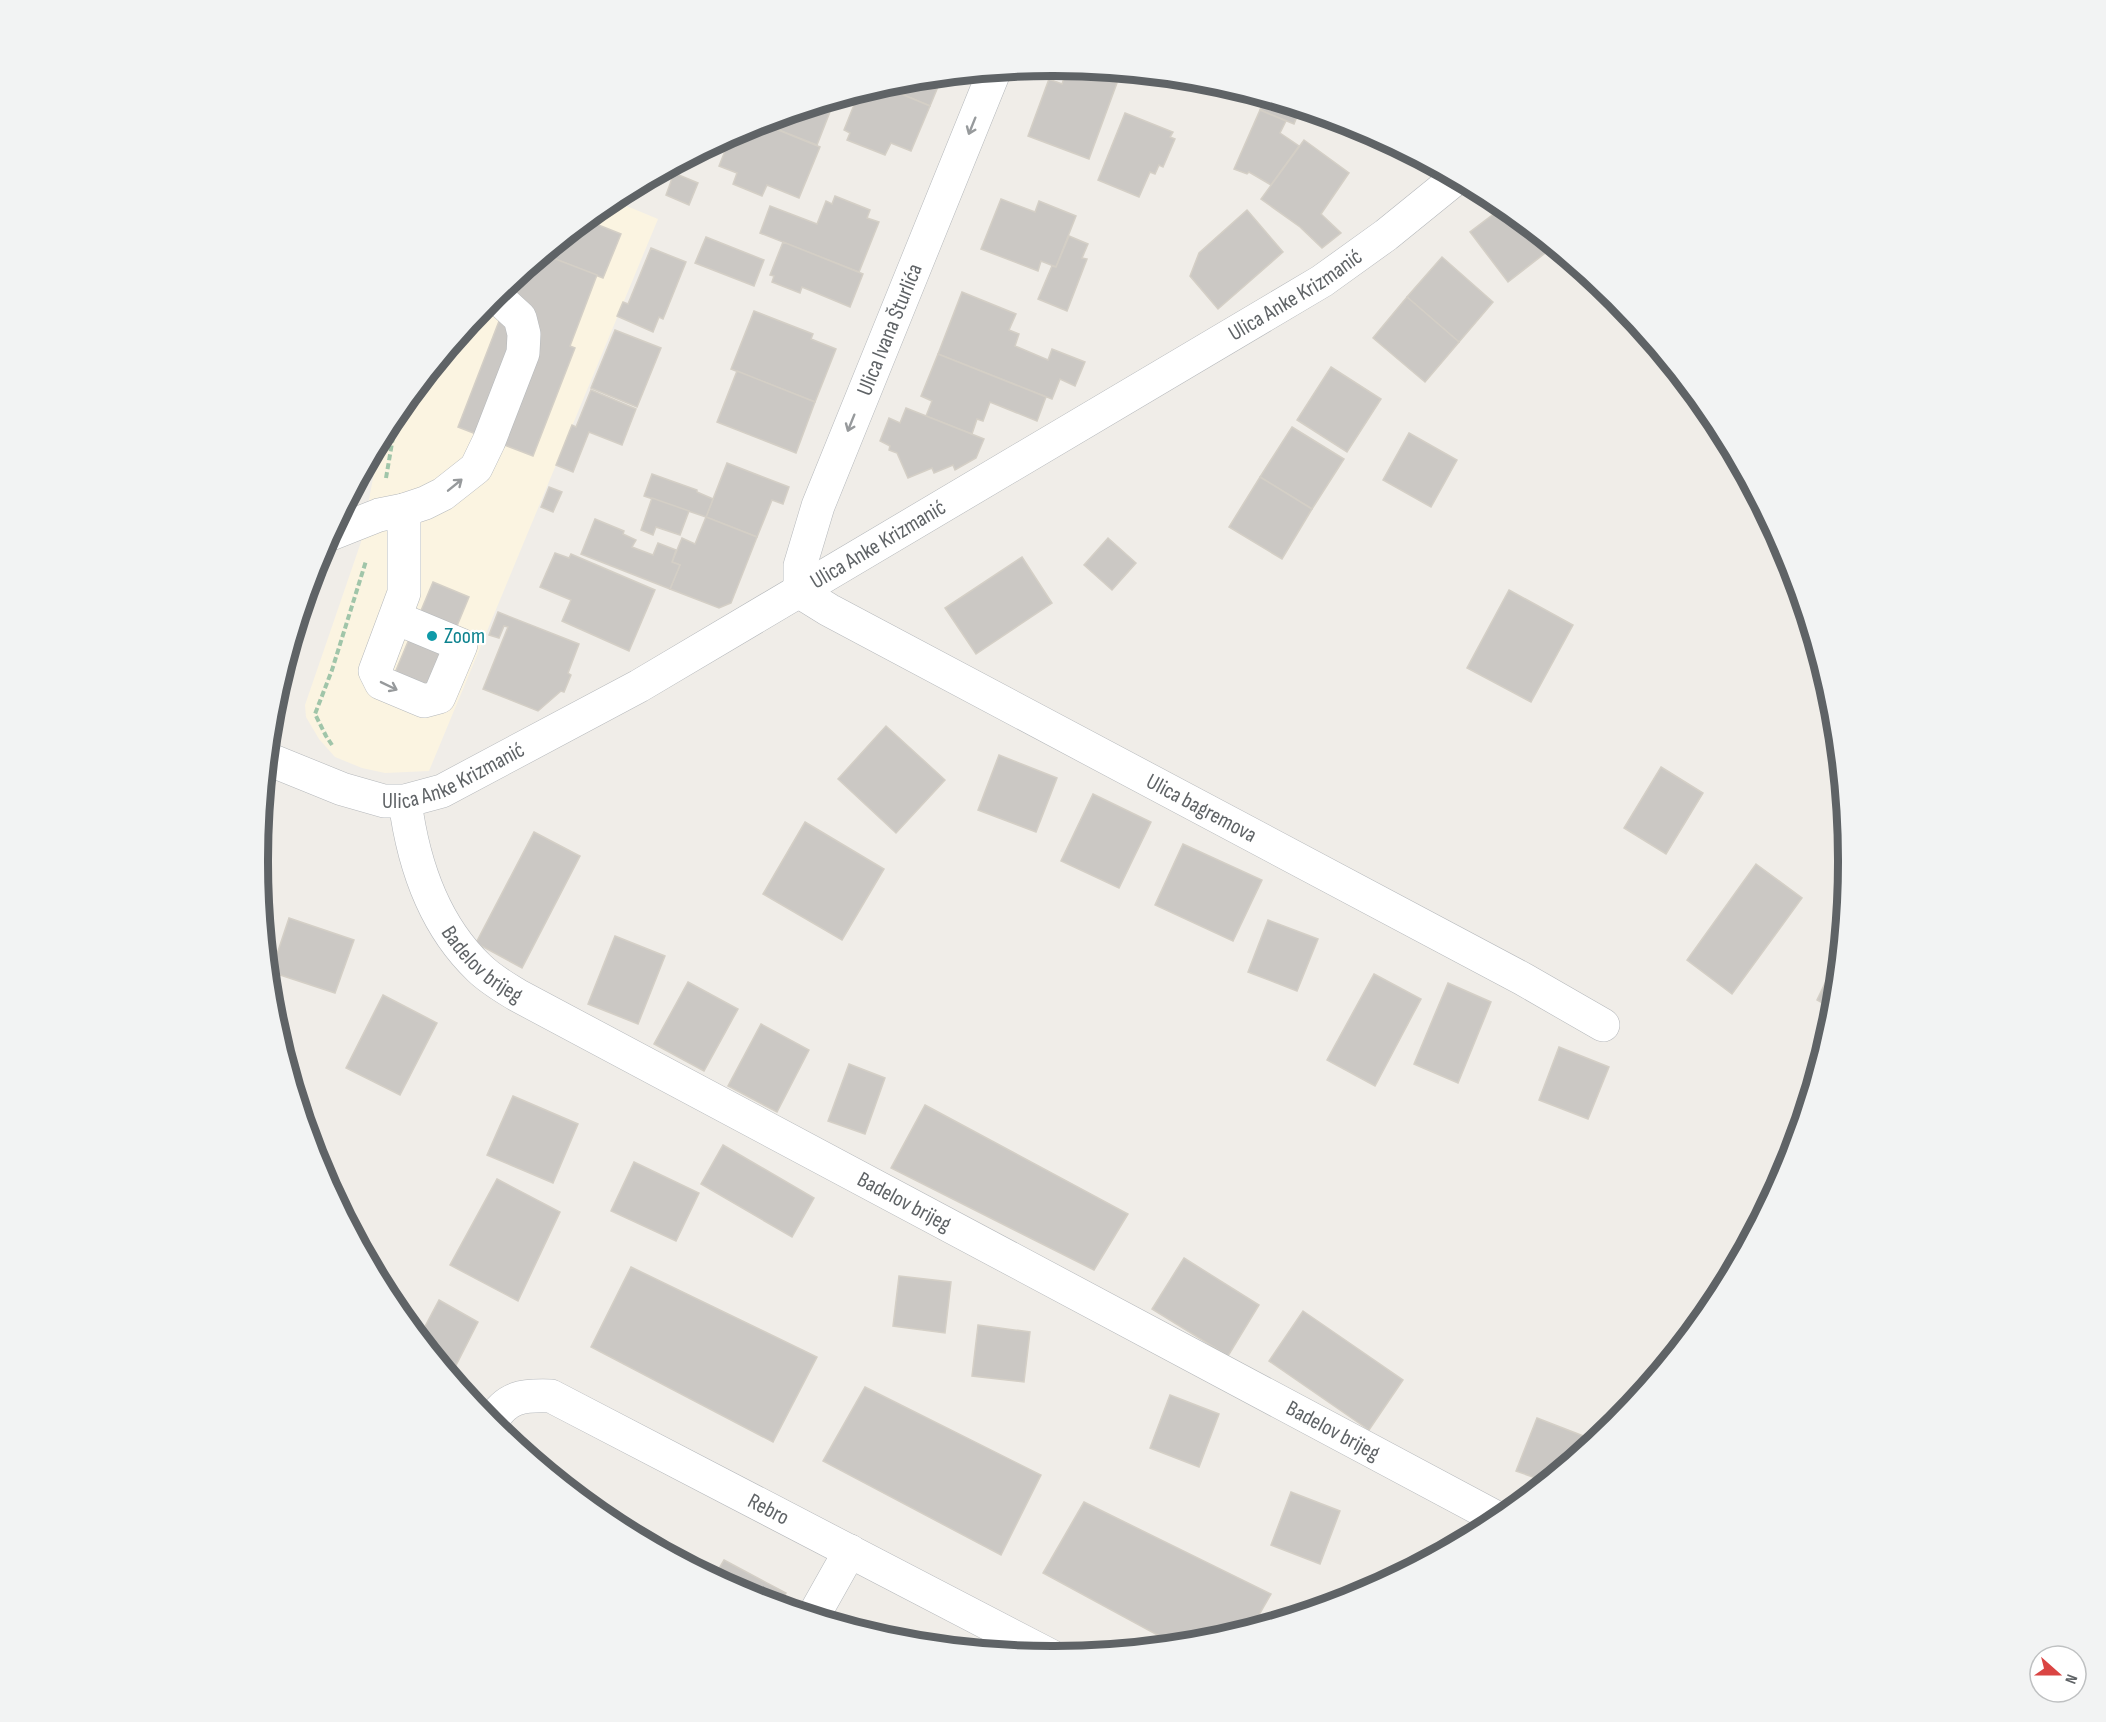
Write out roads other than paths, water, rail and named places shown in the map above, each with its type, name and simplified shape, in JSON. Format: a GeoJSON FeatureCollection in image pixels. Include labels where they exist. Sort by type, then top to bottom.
{"type":"FeatureCollection","features":[{"type":"Feature","properties":{"kind":"street","name":"Ulica Ivana Šturlića"},"geometry":{"type":"LineString","coordinates":[[800,592],[800,566],[818,506],[991,79]]}},
{"type":"Feature","properties":{"kind":"street","name":"Ulica Anke Krizmanić"},"geometry":{"type":"LineString","coordinates":[[275,762],[366,797],[384,801],[405,801],[442,791],[477,774],[639,686],[1322,281],[1386,235],[1449,184]]}},
{"type":"Feature","properties":{"kind":"street"},"geometry":{"type":"LineString","coordinates":[[394,498],[426,503],[443,494],[476,468],[489,441],[523,353],[524,334],[520,318],[502,302]]}},
{"type":"Feature","properties":{"kind":"street"},"geometry":{"type":"LineString","coordinates":[[342,529],[378,515],[394,498]]}},
{"type":"Feature","properties":{"kind":"street"},"geometry":{"type":"LineString","coordinates":[[394,498],[404,593],[396,618]]}},
{"type":"Feature","properties":{"kind":"street","name":"Ulica bagremova"},"geometry":{"type":"LineString","coordinates":[[800,592],[840,616],[1512,973],[1603,1025]]}},
{"type":"Feature","properties":{"kind":"street","name":"Badelov brijeg"},"geometry":{"type":"LineString","coordinates":[[405,801],[409,832],[418,865],[430,899],[444,925],[480,970],[517,995],[1488,1513]]}},
{"type":"Feature","properties":{"kind":"street","name":"Rebro"},"geometry":{"type":"LineString","coordinates":[[496,1414],[511,1400],[528,1395],[551,1396],[1030,1645]]}},
{"type":"Feature","properties":{"kind":"street"},"geometry":{"type":"LineString","coordinates":[[817,1609],[850,1551]]}},
{"type":"Feature","properties":{"kind":"place","name":"Zoom"},"geometry":{"type":"Point","coordinates":[432,636]}}]}
